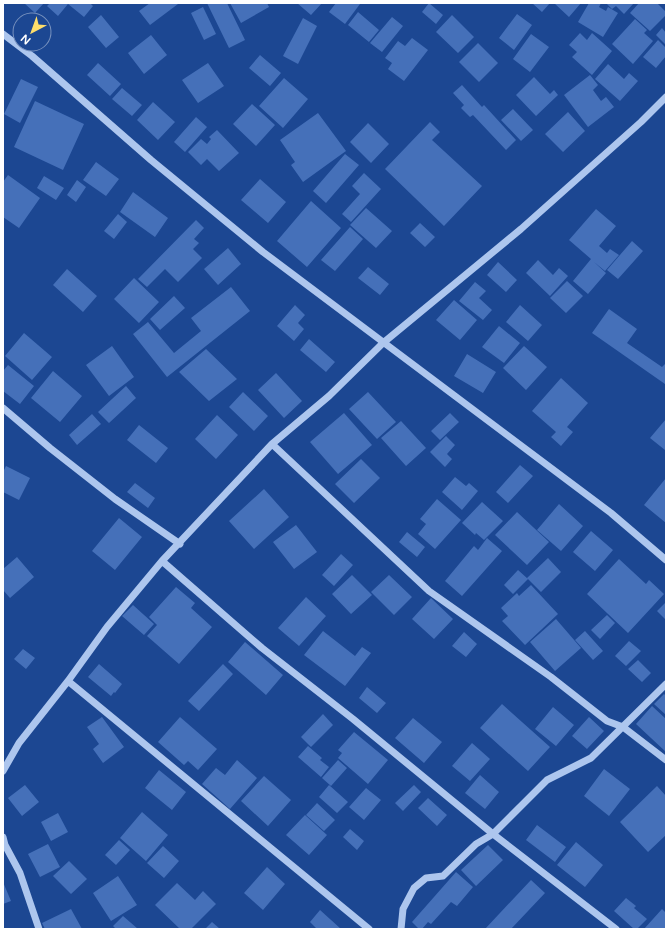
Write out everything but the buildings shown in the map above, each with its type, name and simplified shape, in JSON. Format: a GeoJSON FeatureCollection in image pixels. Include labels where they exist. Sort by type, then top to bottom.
{"type":"FeatureCollection","features":[{"type":"Feature","properties":{"kind":"street"},"geometry":{"type":"LineString","coordinates":[[3,34],[32,56],[151,160],[263,252],[611,513],[666,560]]}},
{"type":"Feature","properties":{"kind":"street"},"geometry":{"type":"LineString","coordinates":[[3,771],[19,743],[68,681],[107,627],[162,561],[180,544],[272,444],[329,396],[383,343],[521,229],[641,122],[666,97]]}},
{"type":"Feature","properties":{"kind":"street"},"geometry":{"type":"LineString","coordinates":[[3,408],[50,448],[115,499],[180,544]]}},
{"type":"Feature","properties":{"kind":"street"},"geometry":{"type":"LineString","coordinates":[[272,444],[429,591],[544,673],[607,721],[623,727],[666,760]]}},
{"type":"Feature","properties":{"kind":"street"},"geometry":{"type":"LineString","coordinates":[[162,561],[262,648],[352,718],[493,834],[616,929]]}},
{"type":"Feature","properties":{"kind":"street"},"geometry":{"type":"LineString","coordinates":[[68,681],[369,929]]}},
{"type":"Feature","properties":{"kind":"street"},"geometry":{"type":"LineString","coordinates":[[401,929],[404,909],[414,888],[426,878],[443,876],[476,844],[493,834],[547,780],[591,758],[666,684]]}},
{"type":"Feature","properties":{"kind":"street"},"geometry":{"type":"LineString","coordinates":[[4,842],[20,872],[39,929]]}}]}
